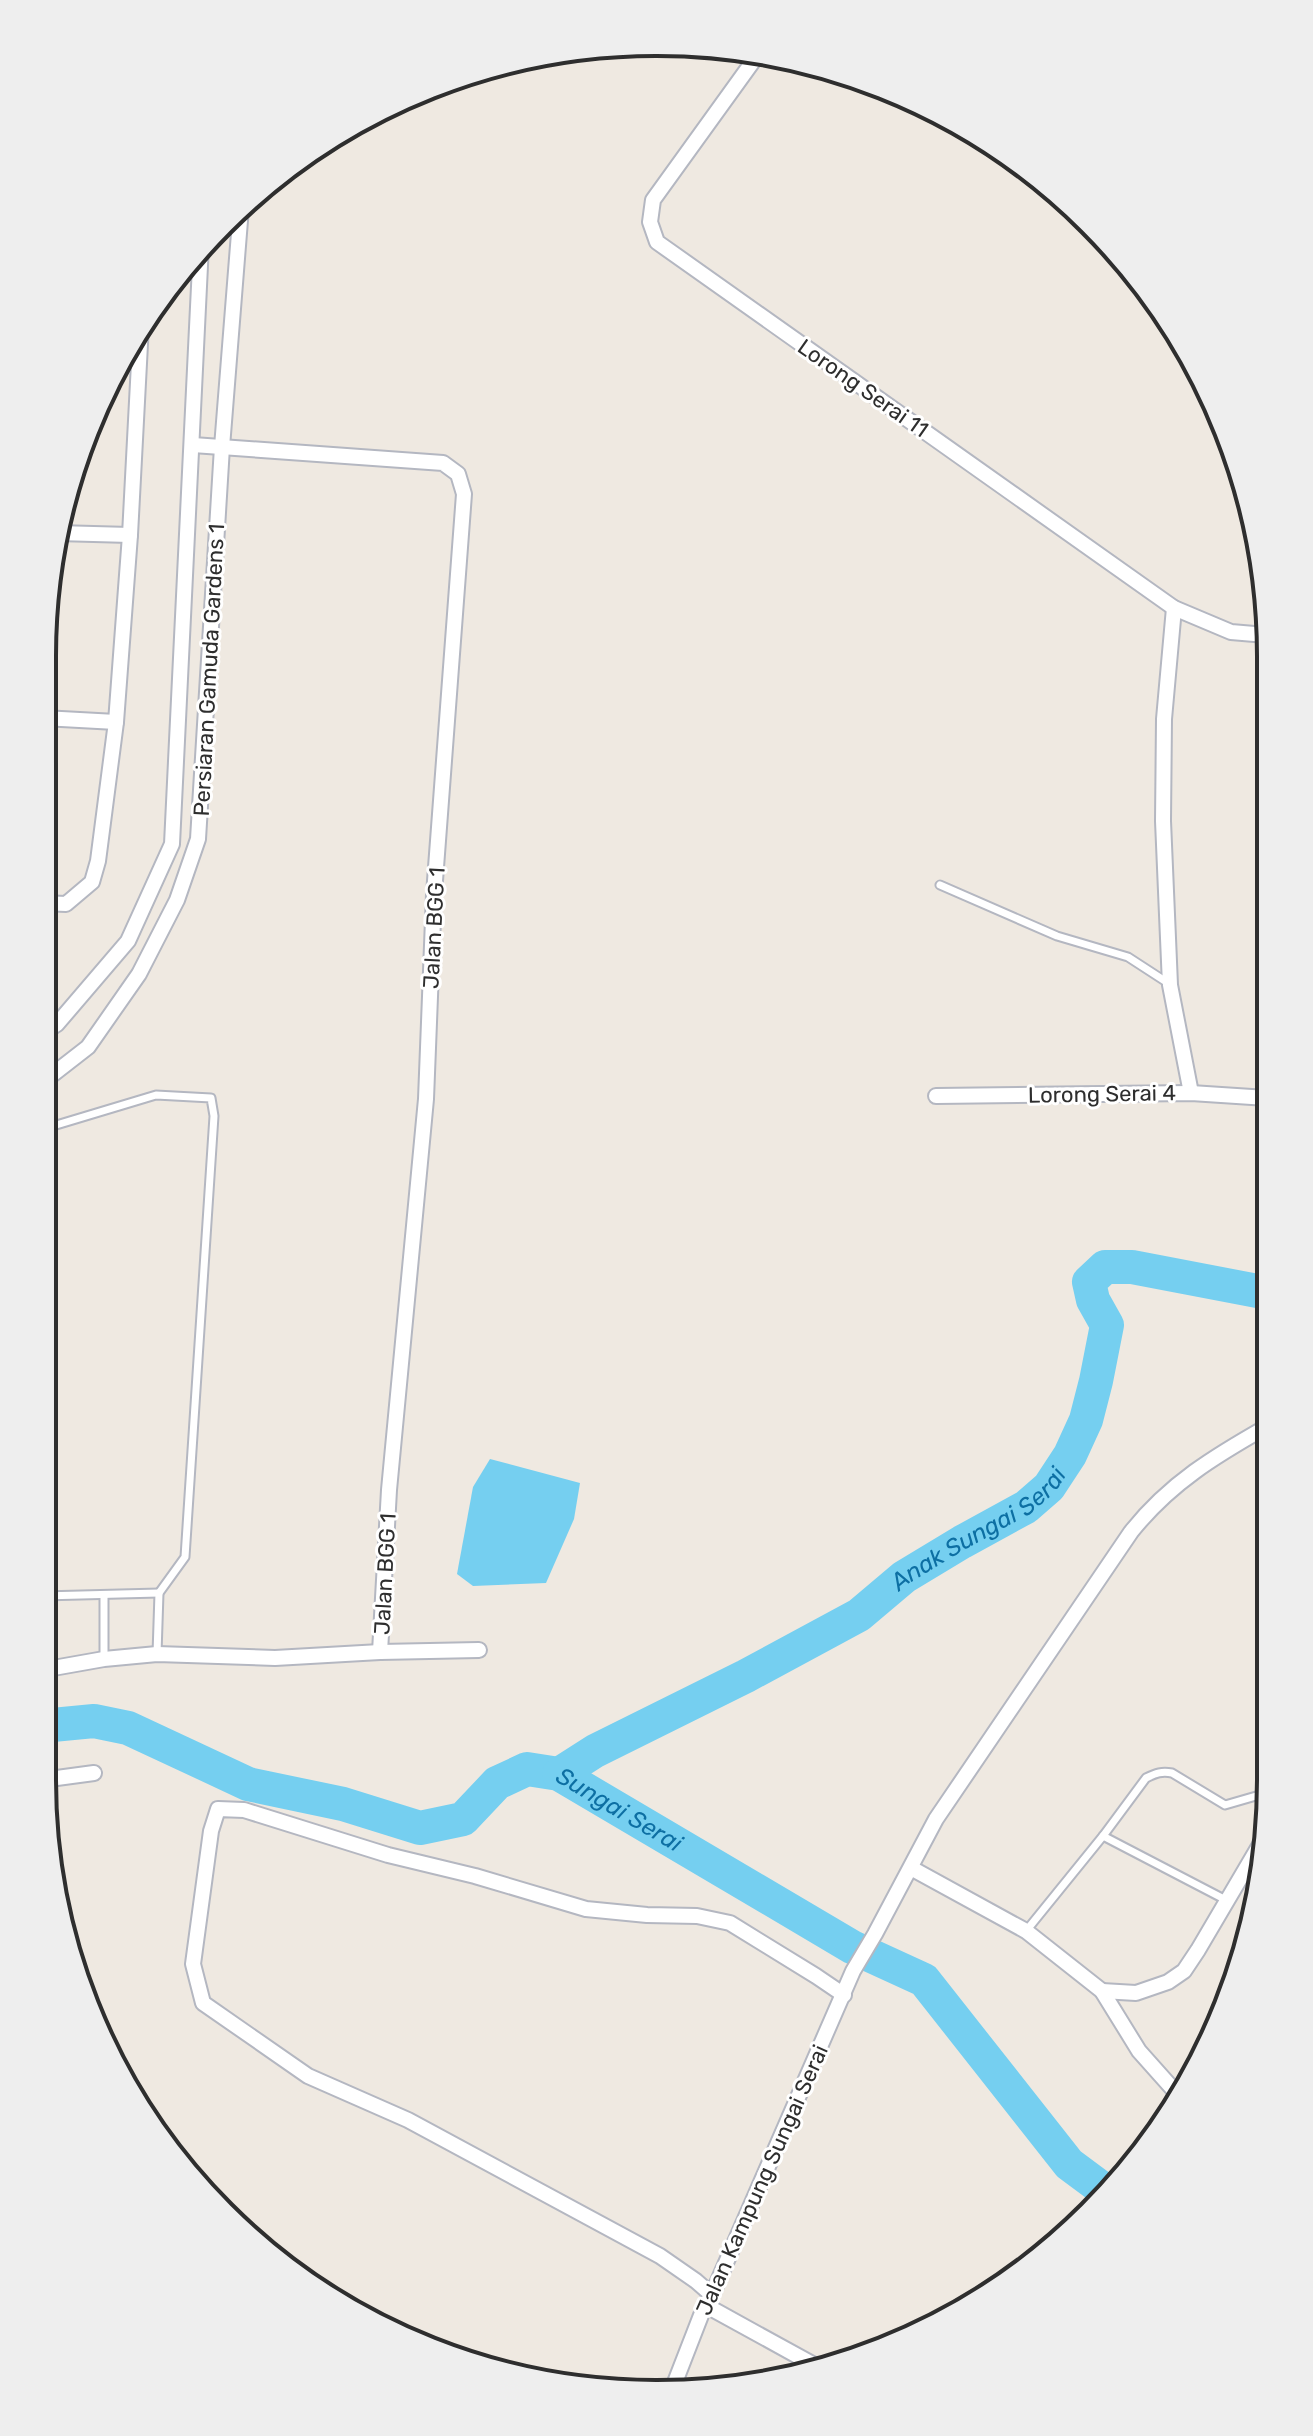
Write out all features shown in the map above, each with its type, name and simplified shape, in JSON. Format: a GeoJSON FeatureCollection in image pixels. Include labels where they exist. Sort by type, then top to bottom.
{"type":"FeatureCollection","features":[{"type":"Feature","properties":{"kind":"street","name":"Lorong Serai 11"},"geometry":{"type":"LineString","coordinates":[[751,64],[653,200],[650,222],[657,242],[1174,608],[1231,632],[1256,634]]}},
{"type":"Feature","properties":{"kind":"street","name":"Persiaran Gamuda Gardens 1"},"geometry":{"type":"LineString","coordinates":[[56,1072],[88,1047],[139,974],[177,900],[198,839],[222,447],[240,225]]}},
{"type":"Feature","properties":{"kind":"street","name":"Persiaran Gamuda Gardens 1"},"geometry":{"type":"LineString","coordinates":[[56,1025],[128,941],[172,844],[200,267]]}},
{"type":"Feature","properties":{"kind":"street"},"geometry":{"type":"LineString","coordinates":[[56,904],[66,904],[92,882],[98,861],[116,722],[130,535],[133,362]]}},
{"type":"Feature","properties":{"kind":"street","name":"Jalan BGG 1"},"geometry":{"type":"LineString","coordinates":[[193,445],[443,463],[458,474],[464,494],[434,894],[426,1099],[389,1490],[380,1652]]}},
{"type":"Feature","properties":{"kind":"street"},"geometry":{"type":"LineString","coordinates":[[69,533],[130,535]]}},
{"type":"Feature","properties":{"kind":"street"},"geometry":{"type":"LineString","coordinates":[[1174,608],[1164,719],[1163,821],[1170,985],[1191,1093]]}},
{"type":"Feature","properties":{"kind":"street"},"geometry":{"type":"LineString","coordinates":[[56,719],[116,722]]}},
{"type":"Feature","properties":{"kind":"street","name":"Lorong Serai 4"},"geometry":{"type":"LineString","coordinates":[[936,1096],[1191,1093],[1257,1097]]}},
{"type":"Feature","properties":{"kind":"street","name":"Jalan Kampung Sungai Serai"},"geometry":{"type":"LineString","coordinates":[[676,2379],[853,1971],[936,1819],[1152,1506],[1178,1483],[1257,1432]]}},
{"type":"Feature","properties":{"kind":"street","name":"Jalan BGG 1"},"geometry":{"type":"LineString","coordinates":[[56,1666],[157,1654],[275,1658],[479,1650]]}},
{"type":"Feature","properties":{"kind":"street","name":"Jalan BGG 1"},"geometry":{"type":"LineString","coordinates":[[56,1664],[65,1664]]}},
{"type":"Feature","properties":{"kind":"street"},"geometry":{"type":"LineString","coordinates":[[56,1778],[94,1773]]}},
{"type":"Feature","properties":{"kind":"street"},"geometry":{"type":"LineString","coordinates":[[807,2361],[708,2300],[696,2281],[660,2256],[408,2120],[308,2076],[203,2003],[193,1964],[211,1831],[218,1809],[244,1810],[388,1855],[475,1876],[586,1909],[697,1916],[730,1923],[844,1995]]}},
{"type":"Feature","properties":{"kind":"street"},"geometry":{"type":"LineString","coordinates":[[1102,1991],[1136,1993],[1168,1982],[1184,1971],[1252,1857]]}},
{"type":"Feature","properties":{"kind":"street"},"geometry":{"type":"LineString","coordinates":[[911,1868],[1026,1931],[1102,1991],[1139,2051],[1172,2088]]}},
{"type":"Feature","properties":{"kind":"lane"},"geometry":{"type":"LineString","coordinates":[[940,885],[1057,936],[1128,957],[1170,985]]}},
{"type":"Feature","properties":{"kind":"lane"},"geometry":{"type":"LineString","coordinates":[[56,1125],[156,1095],[211,1098],[214,1116],[207,1244],[185,1557],[159,1593],[157,1654]]}},
{"type":"Feature","properties":{"kind":"lane"},"geometry":{"type":"LineString","coordinates":[[56,1596],[159,1593]]}},
{"type":"Feature","properties":{"kind":"lane"},"geometry":{"type":"LineString","coordinates":[[104,1595],[104,1659]]}},
{"type":"Feature","properties":{"kind":"lane"},"geometry":{"type":"LineString","coordinates":[[1026,1931],[1146,1778],[1163,1771],[1172,1773],[1225,1805],[1257,1796]]}},
{"type":"Feature","properties":{"kind":"lane"},"geometry":{"type":"LineString","coordinates":[[1103,1836],[1226,1900]]}},
{"type":"Feature","properties":{"kind":"water"},"geometry":{"type":"Polygon","coordinates":[[[490,1459],[580,1483],[574,1519],[546,1583],[473,1586],[457,1574],[473,1487],[490,1459]]]}},
{"type":"Feature","properties":{"kind":"waterway","name":"Anak Sungai Serai"},"geometry":{"type":"LineString","coordinates":[[559,1774],[595,1751],[746,1676],[859,1615],[904,1577],[1026,1507],[1049,1487],[1070,1455],[1086,1420],[1096,1381],[1107,1325],[1093,1300],[1089,1282],[1105,1267],[1132,1267],[1257,1291]]}},
{"type":"Feature","properties":{"kind":"waterway","name":"Sungai Serai"},"geometry":{"type":"LineString","coordinates":[[56,1725],[94,1721],[128,1728],[248,1784],[343,1804],[420,1828],[463,1819],[497,1783],[527,1769],[559,1774],[852,1947],[924,1980],[1069,2164],[1098,2186]]}}]}
